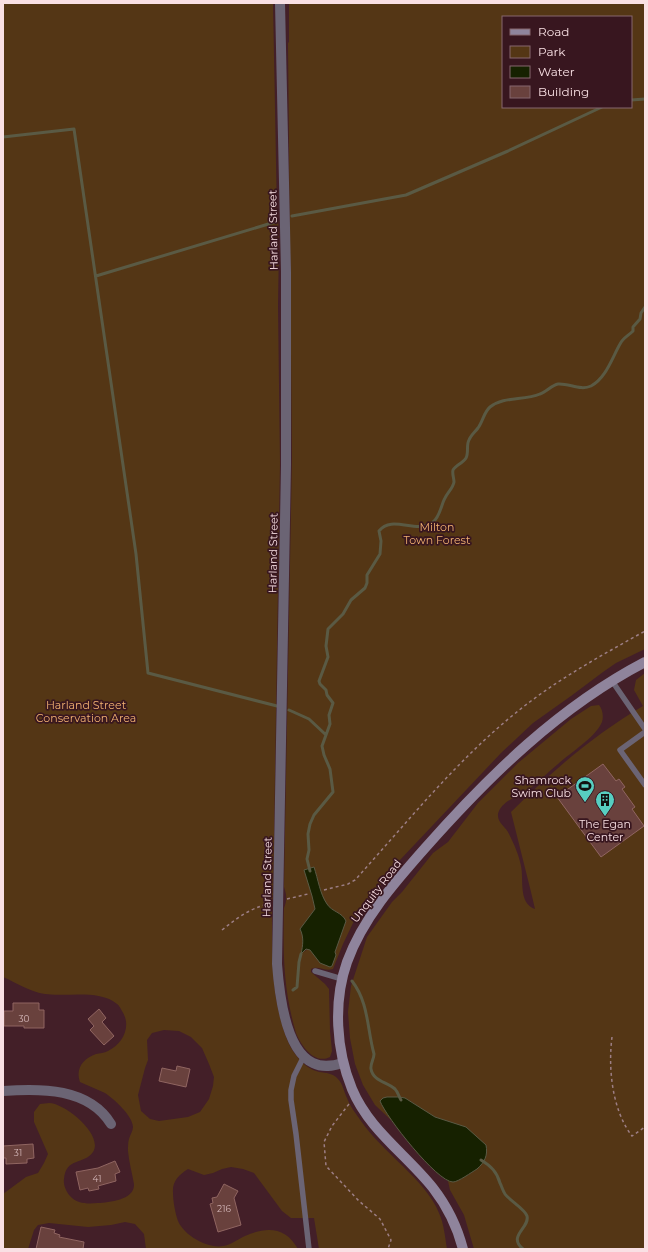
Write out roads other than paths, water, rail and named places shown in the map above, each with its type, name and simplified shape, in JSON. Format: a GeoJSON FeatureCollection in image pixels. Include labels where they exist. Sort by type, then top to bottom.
{"type":"FeatureCollection","features":[{"type":"Feature","properties":{"kind":"main road","name":"Unquity Road"},"geometry":{"type":"LineString","coordinates":[[462,1249],[454,1222],[443,1202],[424,1178],[374,1126],[363,1110],[356,1096],[344,1063],[339,1040],[339,996],[342,979],[354,945],[370,916],[411,864],[445,826],[489,781],[540,733],[577,704],[645,662]]}},
{"type":"Feature","properties":{"kind":"street","name":"Harland Street"},"geometry":{"type":"LineString","coordinates":[[280,3],[286,264],[286,465],[277,956],[281,994],[289,1029],[296,1046],[310,1062],[320,1066],[331,1066],[344,1063]]}},
{"type":"Feature","properties":{"kind":"street"},"geometry":{"type":"LineString","coordinates":[[3,1091],[43,1089],[68,1094],[85,1101],[98,1109],[111,1124]]}},
{"type":"Feature","properties":{"kind":"lane"},"geometry":{"type":"LineString","coordinates":[[612,681],[645,730],[620,750],[645,785]]}},
{"type":"Feature","properties":{"kind":"lane"},"geometry":{"type":"LineString","coordinates":[[315,971],[342,979]]}},
{"type":"Feature","properties":{"kind":"lane"},"geometry":{"type":"LineString","coordinates":[[304,1056],[294,1076],[291,1090],[291,1100],[309,1249]]}},
{"type":"Feature","properties":{"kind":"water"},"geometry":{"type":"Polygon","coordinates":[[[314,867],[321,891],[329,907],[342,916],[346,921],[335,952],[336,955],[332,966],[330,967],[320,963],[310,950],[306,949],[301,954],[303,941],[300,929],[315,909],[304,870],[314,867]]]}},
{"type":"Feature","properties":{"kind":"water"},"geometry":{"type":"Polygon","coordinates":[[[387,1097],[405,1098],[435,1117],[466,1127],[486,1145],[487,1152],[482,1164],[465,1177],[453,1182],[436,1172],[413,1148],[384,1109],[380,1101],[387,1097]]]}},
{"type":"Feature","properties":{"kind":"waterway"},"geometry":{"type":"LineString","coordinates":[[632,100],[645,99]]}},
{"type":"Feature","properties":{"kind":"waterway"},"geometry":{"type":"LineString","coordinates":[[292,216],[406,195],[508,151],[600,108]]}},
{"type":"Feature","properties":{"kind":"waterway"},"geometry":{"type":"LineString","coordinates":[[3,137],[74,129],[136,554],[148,673],[277,706]]}},
{"type":"Feature","properties":{"kind":"waterway"},"geometry":{"type":"LineString","coordinates":[[96,276],[275,222]]}},
{"type":"Feature","properties":{"kind":"waterway"},"geometry":{"type":"LineString","coordinates":[[310,871],[307,859],[309,850],[308,834],[310,824],[314,815],[333,792],[330,769],[322,746],[330,724],[329,715],[333,703],[319,681],[328,657],[326,646],[328,629],[343,614],[351,600],[365,588],[367,583],[367,575],[380,554],[381,541],[379,531],[384,526],[391,524],[420,526],[433,522],[437,517],[445,498],[452,488],[454,482],[453,470],[466,458],[469,440],[480,425],[488,409],[501,401],[540,394],[558,384],[583,388],[591,386],[605,373],[621,342],[633,331],[633,327],[640,319],[641,313],[645,307]]}},
{"type":"Feature","properties":{"kind":"waterway"},"geometry":{"type":"LineString","coordinates":[[289,710],[309,719],[325,734]]}},
{"type":"Feature","properties":{"kind":"waterway"},"geometry":{"type":"LineString","coordinates":[[293,990],[297,987],[301,954]]}},
{"type":"Feature","properties":{"kind":"waterway"},"geometry":{"type":"LineString","coordinates":[[352,981],[362,998],[367,1016],[374,1054],[371,1067],[372,1073],[377,1079],[395,1089],[401,1100]]}},
{"type":"Feature","properties":{"kind":"waterway"},"geometry":{"type":"LineString","coordinates":[[481,1160],[493,1170],[505,1194],[526,1213],[527,1220],[517,1240],[523,1249]]}},
{"type":"Feature","properties":{"kind":"place","name":"Shamrock Swim Club"},"geometry":{"type":"Point","coordinates":[585,803]}},
{"type":"Feature","properties":{"kind":"place","name":"The Egan Center"},"geometry":{"type":"Point","coordinates":[605,817]}},
{"type":"Feature","properties":{"kind":"park label","name":"Milton Town Forest"},"geometry":{"type":"Point","coordinates":[437,533]}},
{"type":"Feature","properties":{"kind":"park label","name":"Harland Street Conservation Area"},"geometry":{"type":"Point","coordinates":[86,711]}}]}
